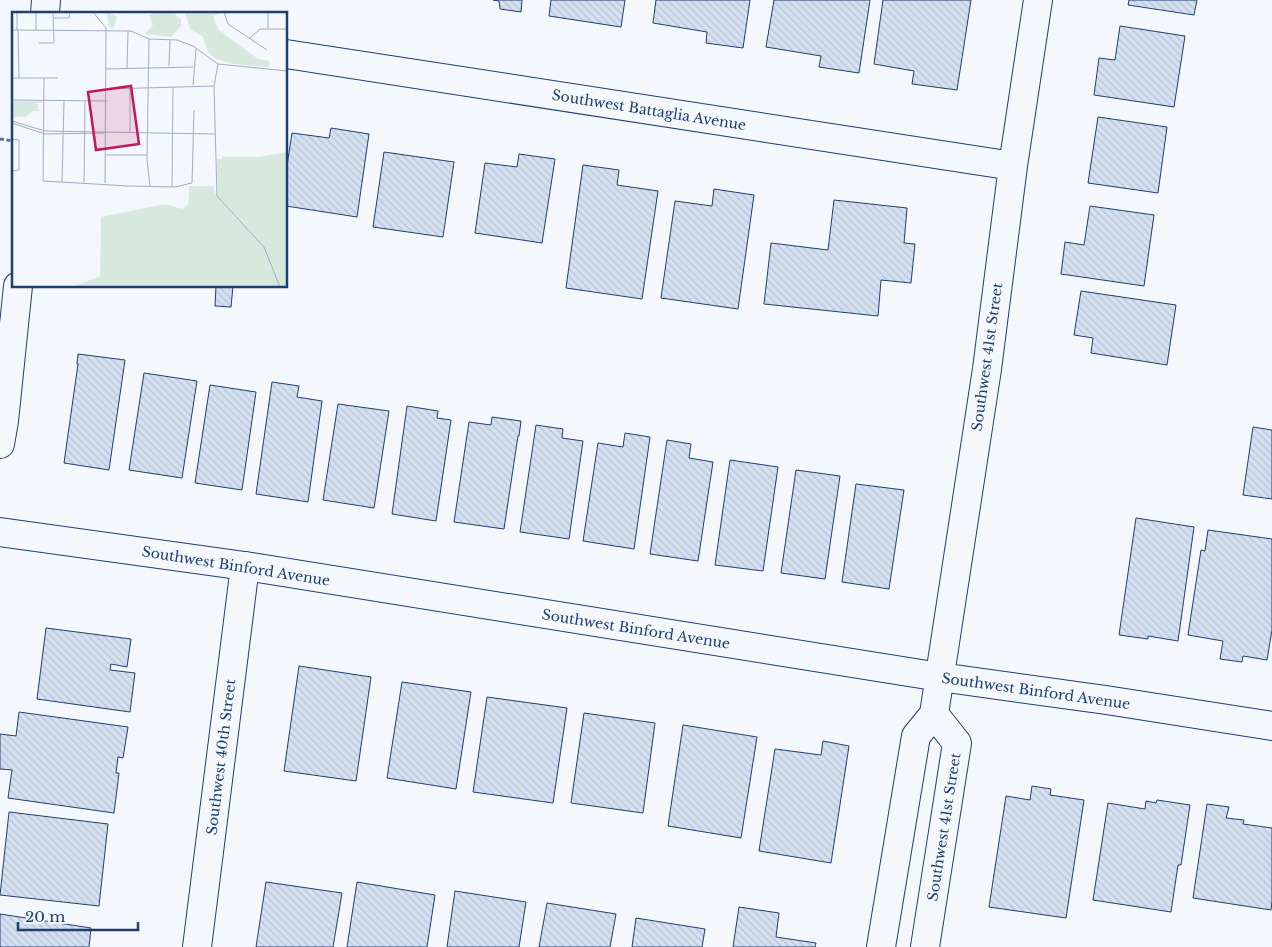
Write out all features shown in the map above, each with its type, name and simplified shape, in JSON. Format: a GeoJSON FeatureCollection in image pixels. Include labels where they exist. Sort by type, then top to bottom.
{"type":"FeatureCollection","features":[{"type":"Feature","properties":{"kind":"street","name":"Southwest 41st Street"},"geometry":{"type":"LineString","coordinates":[[925,947],[956,743],[934,714],[987,369],[1013,166],[1038,0]]}},
{"type":"Feature","properties":{"kind":"street","name":"Southwest Battaglia Avenue"},"geometry":{"type":"LineString","coordinates":[[288,54],[1013,166]]}},
{"type":"Feature","properties":{"kind":"street"},"geometry":{"type":"LineString","coordinates":[[0,444],[18,288]]}},
{"type":"Feature","properties":{"kind":"street","name":"Southwest Binford Avenue"},"geometry":{"type":"LineString","coordinates":[[0,532],[245,566],[940,677],[1272,726]]}},
{"type":"Feature","properties":{"kind":"street","name":"Southwest 40th Street"},"geometry":{"type":"LineString","coordinates":[[197,947],[245,566]]}},
{"type":"Feature","properties":{"kind":"street"},"geometry":{"type":"LineString","coordinates":[[881,947],[916,736],[934,714]]}},
{"type":"Feature","properties":{"kind":"building"},"geometry":{"type":"Polygon","coordinates":[[[493,0],[522,0],[521,12],[500,9],[499,1],[493,0]]]}},
{"type":"Feature","properties":{"kind":"building"},"geometry":{"type":"Polygon","coordinates":[[[551,0],[625,0],[621,27],[549,16],[551,0]]]}},
{"type":"Feature","properties":{"kind":"building"},"geometry":{"type":"Polygon","coordinates":[[[656,0],[750,0],[743,48],[706,43],[707,32],[653,23],[656,0]]]}},
{"type":"Feature","properties":{"kind":"building"},"geometry":{"type":"Polygon","coordinates":[[[774,0],[870,0],[859,73],[819,67],[821,56],[766,47],[774,0]]]}},
{"type":"Feature","properties":{"kind":"building"},"geometry":{"type":"Polygon","coordinates":[[[883,0],[971,0],[957,90],[912,84],[914,71],[874,64],[883,0]]]}},
{"type":"Feature","properties":{"kind":"building"},"geometry":{"type":"Polygon","coordinates":[[[1129,0],[1197,0],[1194,15],[1128,5],[1129,0]]]}},
{"type":"Feature","properties":{"kind":"building"},"geometry":{"type":"Polygon","coordinates":[[[1120,26],[1185,36],[1174,107],[1094,95],[1099,58],[1115,60],[1120,26]]]}},
{"type":"Feature","properties":{"kind":"building"},"geometry":{"type":"Polygon","coordinates":[[[1098,117],[1167,127],[1158,193],[1088,183],[1098,117]]]}},
{"type":"Feature","properties":{"kind":"building"},"geometry":{"type":"Polygon","coordinates":[[[331,128],[369,134],[357,217],[288,206],[288,159],[292,133],[329,138],[331,128]]]}},
{"type":"Feature","properties":{"kind":"building"},"geometry":{"type":"Polygon","coordinates":[[[384,152],[454,162],[443,237],[373,227],[384,152]]]}},
{"type":"Feature","properties":{"kind":"building"},"geometry":{"type":"Polygon","coordinates":[[[519,154],[555,159],[542,243],[475,233],[485,163],[517,167],[519,154]]]}},
{"type":"Feature","properties":{"kind":"building"},"geometry":{"type":"Polygon","coordinates":[[[583,165],[619,170],[617,185],[658,191],[642,299],[566,288],[583,165]]]}},
{"type":"Feature","properties":{"kind":"building"},"geometry":{"type":"Polygon","coordinates":[[[714,189],[754,195],[738,309],[661,298],[675,201],[712,206],[714,189]]]}},
{"type":"Feature","properties":{"kind":"building"},"geometry":{"type":"Polygon","coordinates":[[[834,200],[907,208],[904,243],[915,244],[911,283],[881,280],[878,316],[764,304],[771,243],[828,250],[834,200]]]}},
{"type":"Feature","properties":{"kind":"building"},"geometry":{"type":"Polygon","coordinates":[[[1090,206],[1154,215],[1144,286],[1061,274],[1065,242],[1084,245],[1090,206]]]}},
{"type":"Feature","properties":{"kind":"building"},"geometry":{"type":"Polygon","coordinates":[[[216,288],[233,288],[231,307],[215,306],[216,288]]]}},
{"type":"Feature","properties":{"kind":"building"},"geometry":{"type":"Polygon","coordinates":[[[1081,291],[1176,305],[1167,365],[1091,353],[1093,338],[1074,335],[1081,291]]]}},
{"type":"Feature","properties":{"kind":"building"},"geometry":{"type":"Polygon","coordinates":[[[78,354],[125,360],[109,470],[64,463],[78,354]]]}},
{"type":"Feature","properties":{"kind":"building"},"geometry":{"type":"Polygon","coordinates":[[[144,373],[197,381],[182,478],[129,470],[144,373]]]}},
{"type":"Feature","properties":{"kind":"building"},"geometry":{"type":"Polygon","coordinates":[[[272,382],[299,386],[297,397],[322,401],[308,502],[256,494],[272,382]]]}},
{"type":"Feature","properties":{"kind":"building"},"geometry":{"type":"Polygon","coordinates":[[[210,385],[256,392],[242,490],[195,483],[210,385]]]}},
{"type":"Feature","properties":{"kind":"building"},"geometry":{"type":"Polygon","coordinates":[[[338,404],[389,411],[374,508],[323,500],[338,404]]]}},
{"type":"Feature","properties":{"kind":"building"},"geometry":{"type":"Polygon","coordinates":[[[407,406],[438,411],[437,418],[451,420],[436,521],[392,514],[407,406]]]}},
{"type":"Feature","properties":{"kind":"building"},"geometry":{"type":"Polygon","coordinates":[[[492,417],[521,421],[504,529],[454,522],[469,422],[491,425],[492,417]]]}},
{"type":"Feature","properties":{"kind":"building"},"geometry":{"type":"Polygon","coordinates":[[[536,425],[563,429],[562,438],[583,441],[569,539],[520,532],[536,425]]]}},
{"type":"Feature","properties":{"kind":"building"},"geometry":{"type":"Polygon","coordinates":[[[1253,427],[1272,430],[1272,499],[1243,495],[1253,427]]]}},
{"type":"Feature","properties":{"kind":"building"},"geometry":{"type":"Polygon","coordinates":[[[625,433],[650,437],[634,549],[583,541],[598,443],[623,447],[625,433]]]}},
{"type":"Feature","properties":{"kind":"building"},"geometry":{"type":"Polygon","coordinates":[[[667,440],[691,444],[689,458],[713,462],[698,561],[650,554],[667,440]]]}},
{"type":"Feature","properties":{"kind":"building"},"geometry":{"type":"Polygon","coordinates":[[[730,460],[778,467],[763,571],[715,565],[730,460]]]}},
{"type":"Feature","properties":{"kind":"building"},"geometry":{"type":"Polygon","coordinates":[[[796,470],[840,476],[825,579],[781,573],[796,470]]]}},
{"type":"Feature","properties":{"kind":"building"},"geometry":{"type":"Polygon","coordinates":[[[856,484],[904,490],[889,589],[842,582],[856,484]]]}},
{"type":"Feature","properties":{"kind":"building"},"geometry":{"type":"Polygon","coordinates":[[[1136,518],[1194,527],[1178,641],[1148,636],[1148,639],[1119,635],[1136,518]]]}},
{"type":"Feature","properties":{"kind":"building"},"geometry":{"type":"Polygon","coordinates":[[[1208,530],[1272,539],[1272,630],[1267,660],[1243,656],[1242,662],[1220,659],[1223,641],[1188,635],[1201,550],[1205,551],[1208,530]]]}},
{"type":"Feature","properties":{"kind":"building"},"geometry":{"type":"Polygon","coordinates":[[[46,628],[131,639],[127,667],[111,664],[110,670],[135,673],[130,712],[37,699],[46,628]]]}},
{"type":"Feature","properties":{"kind":"building"},"geometry":{"type":"Polygon","coordinates":[[[299,666],[371,677],[356,781],[284,771],[299,666]]]}},
{"type":"Feature","properties":{"kind":"building"},"geometry":{"type":"Polygon","coordinates":[[[402,682],[471,692],[456,789],[387,778],[402,682]]]}},
{"type":"Feature","properties":{"kind":"building"},"geometry":{"type":"Polygon","coordinates":[[[487,697],[567,708],[553,803],[473,792],[487,697]]]}},
{"type":"Feature","properties":{"kind":"building"},"geometry":{"type":"Polygon","coordinates":[[[19,712],[128,727],[123,758],[118,757],[116,773],[119,773],[114,813],[8,798],[12,770],[0,769],[0,734],[16,736],[19,712]]]}},
{"type":"Feature","properties":{"kind":"building"},"geometry":{"type":"Polygon","coordinates":[[[584,713],[655,723],[643,813],[571,803],[584,713]]]}},
{"type":"Feature","properties":{"kind":"building"},"geometry":{"type":"Polygon","coordinates":[[[683,725],[757,737],[741,838],[668,826],[683,725]]]}},
{"type":"Feature","properties":{"kind":"building"},"geometry":{"type":"Polygon","coordinates":[[[823,741],[849,746],[831,863],[759,851],[775,749],[821,755],[823,741]]]}},
{"type":"Feature","properties":{"kind":"building"},"geometry":{"type":"Polygon","coordinates":[[[1032,786],[1051,789],[1050,795],[1084,800],[1066,918],[989,907],[1006,796],[1030,800],[1032,786]]]}},
{"type":"Feature","properties":{"kind":"building"},"geometry":{"type":"Polygon","coordinates":[[[1157,800],[1190,805],[1181,865],[1178,865],[1171,912],[1093,900],[1108,803],[1145,809],[1146,801],[1156,803],[1157,800]]]}},
{"type":"Feature","properties":{"kind":"building"},"geometry":{"type":"Polygon","coordinates":[[[1207,804],[1229,807],[1226,818],[1244,820],[1243,824],[1272,828],[1271,910],[1193,898],[1207,804]]]}},
{"type":"Feature","properties":{"kind":"building"},"geometry":{"type":"Polygon","coordinates":[[[9,812],[108,824],[99,906],[0,895],[9,812]]]}},
{"type":"Feature","properties":{"kind":"building"},"geometry":{"type":"Polygon","coordinates":[[[266,882],[342,893],[333,947],[256,947],[266,882]]]}},
{"type":"Feature","properties":{"kind":"building"},"geometry":{"type":"Polygon","coordinates":[[[357,882],[435,895],[427,947],[347,947],[357,882]]]}},
{"type":"Feature","properties":{"kind":"building"},"geometry":{"type":"Polygon","coordinates":[[[455,891],[526,902],[519,947],[447,947],[455,891]]]}},
{"type":"Feature","properties":{"kind":"building"},"geometry":{"type":"Polygon","coordinates":[[[547,903],[616,914],[610,947],[539,947],[547,903]]]}},
{"type":"Feature","properties":{"kind":"building"},"geometry":{"type":"Polygon","coordinates":[[[739,907],[779,913],[776,937],[816,943],[815,947],[733,947],[739,907]]]}},
{"type":"Feature","properties":{"kind":"building"},"geometry":{"type":"Polygon","coordinates":[[[0,914],[91,928],[89,947],[0,947],[0,914]]]}},
{"type":"Feature","properties":{"kind":"building"},"geometry":{"type":"Polygon","coordinates":[[[636,918],[705,929],[702,947],[632,947],[636,918]]]}}]}
